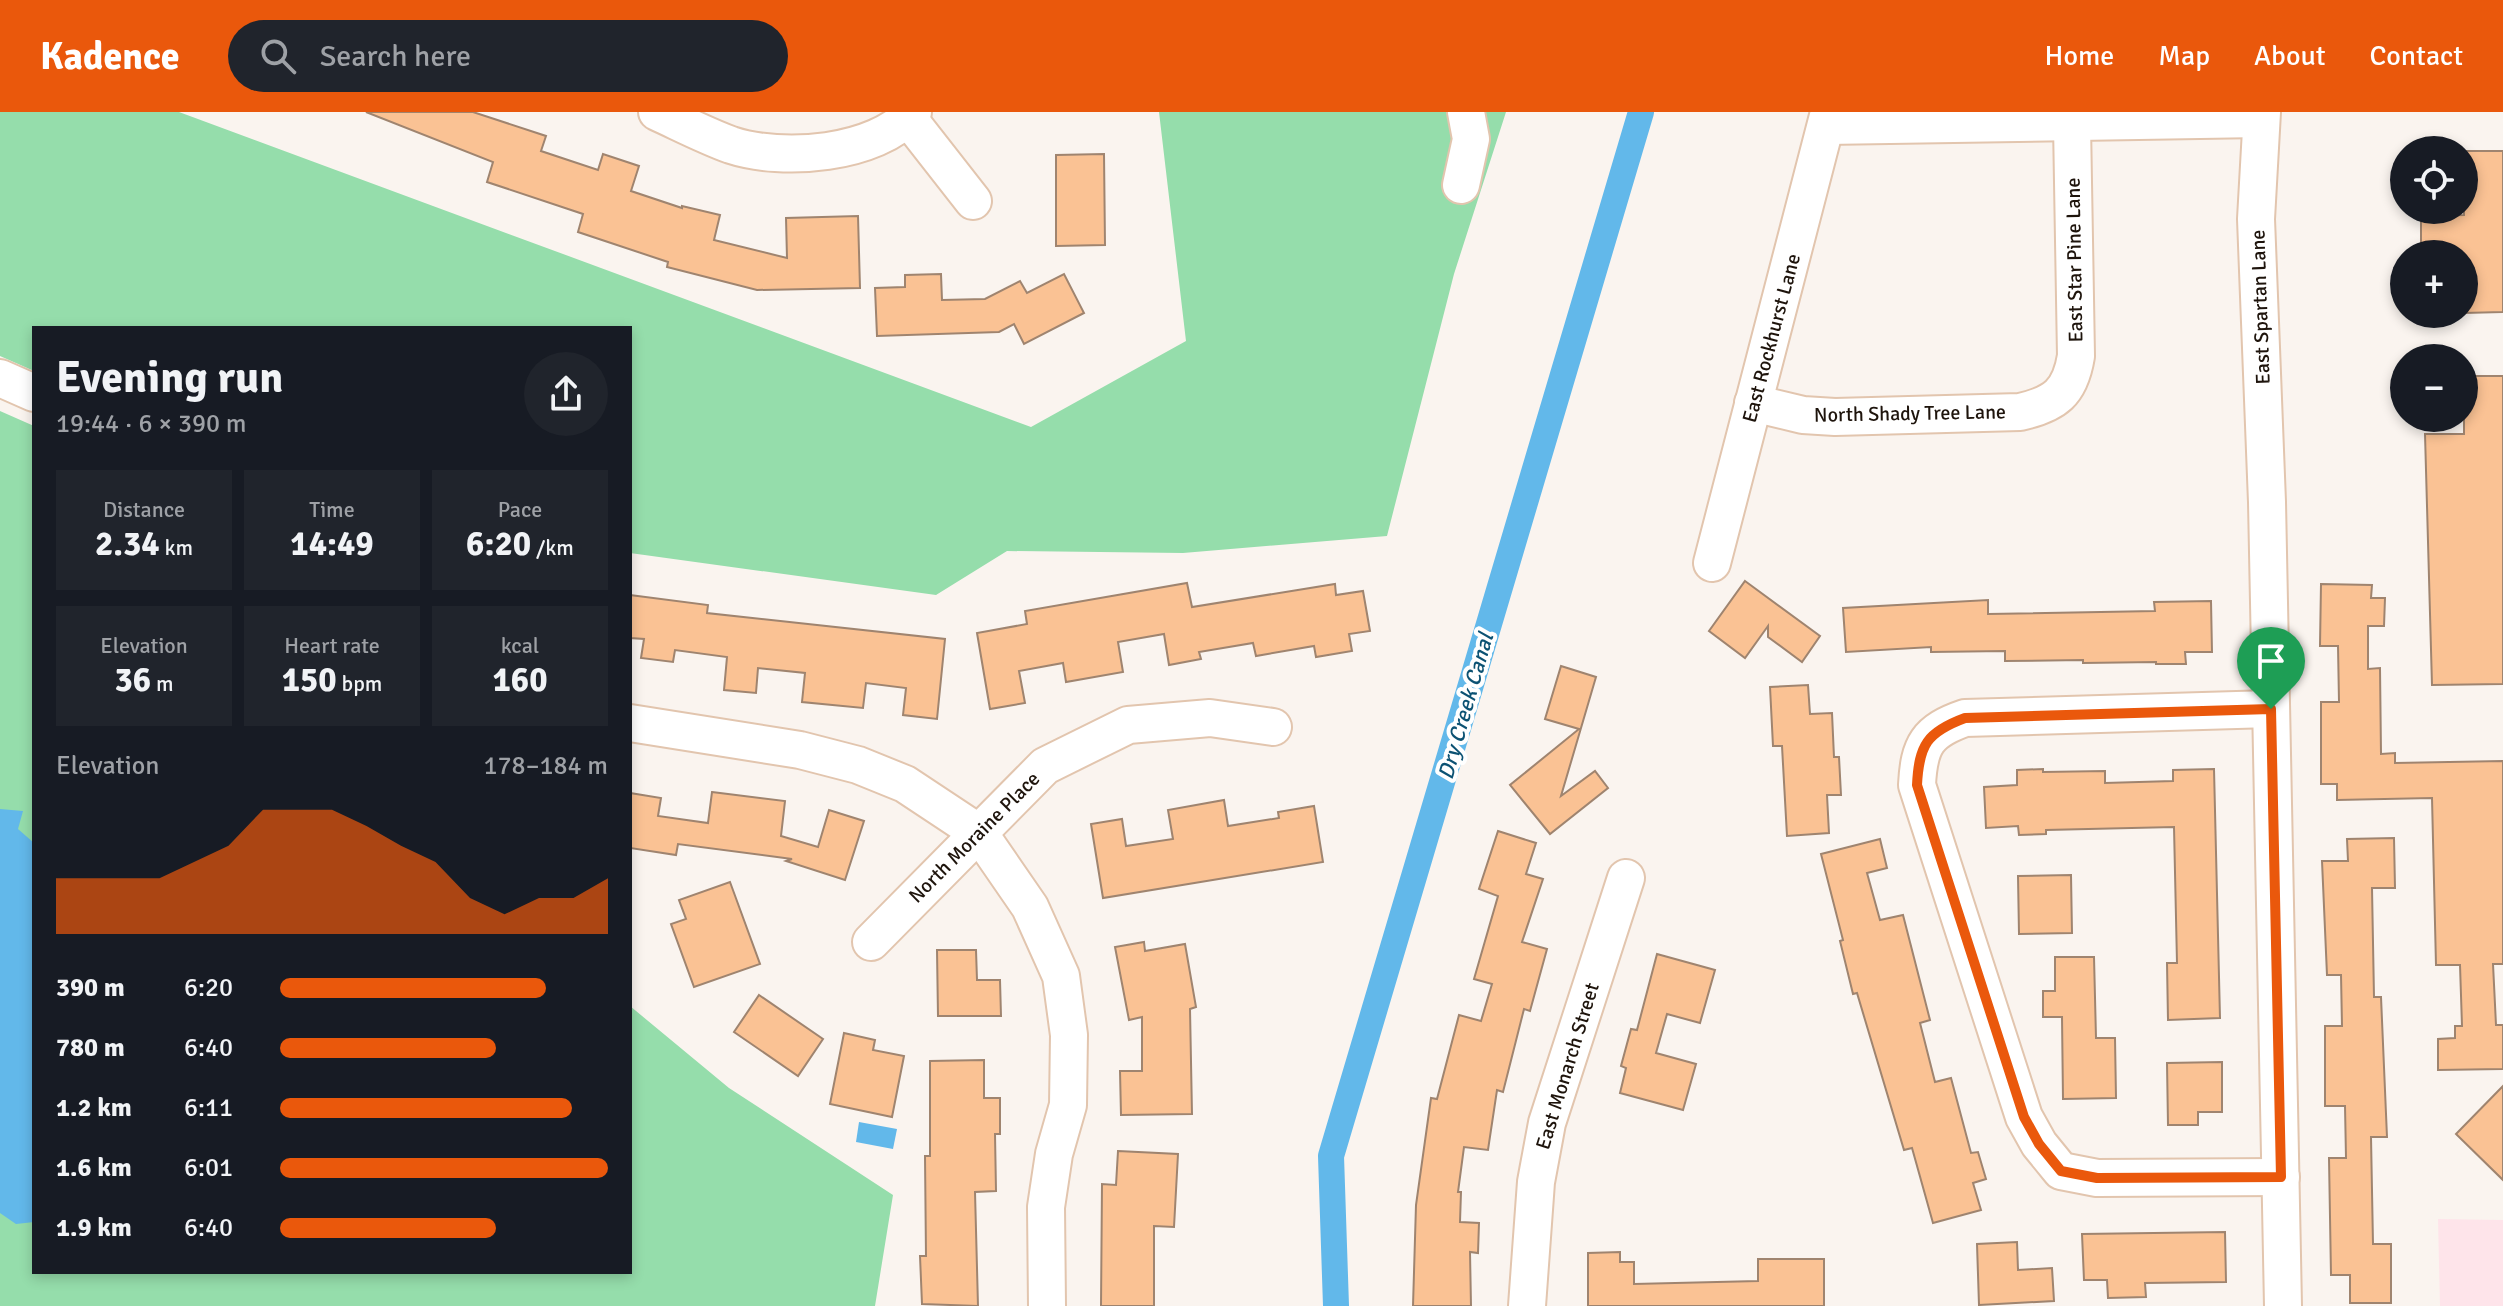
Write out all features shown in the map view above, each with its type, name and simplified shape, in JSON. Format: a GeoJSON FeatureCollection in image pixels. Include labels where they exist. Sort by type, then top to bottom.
{"type":"FeatureCollection","features":[{"type":"Feature","properties":{"kind":"street"},"geometry":{"type":"LineString","coordinates":[[657,112],[732,145],[778,155],[833,150],[871,140],[911,115],[973,201]]}},
{"type":"Feature","properties":{"kind":"street"},"geometry":{"type":"LineString","coordinates":[[1461,185],[1471,139],[1466,112]]}},
{"type":"Feature","properties":{"kind":"street"},"geometry":{"type":"LineString","coordinates":[[1827,119],[2072,124],[2262,115]]}},
{"type":"Feature","properties":{"kind":"street","name":"East Spartan Lane"},"geometry":{"type":"LineString","coordinates":[[2262,115],[2256,219],[2267,502],[2283,1306]]}},
{"type":"Feature","properties":{"kind":"street","name":"East Rockhurst Lane"},"geometry":{"type":"LineString","coordinates":[[1712,563],[1827,119]]}},
{"type":"Feature","properties":{"kind":"street","name":"East Star Pine Lane"},"geometry":{"type":"LineString","coordinates":[[2062,393],[2073,375],[2076,356],[2072,124]]}},
{"type":"Feature","properties":{"kind":"street"},"geometry":{"type":"LineString","coordinates":[[0,378],[32,392]]}},
{"type":"Feature","properties":{"kind":"street","name":"North Shady Tree Lane"},"geometry":{"type":"LineString","coordinates":[[1753,403],[1803,415],[1835,417],[2020,412],[2045,406],[2062,393]]}},
{"type":"Feature","properties":{"kind":"street"},"geometry":{"type":"LineString","coordinates":[[2271,709],[1965,718],[1942,726],[1926,740],[1918,763],[1917,785],[2024,1117],[2039,1144],[2061,1171],[2097,1178],[2281,1177]]}},
{"type":"Feature","properties":{"kind":"street","name":"North Moraine Place"},"geometry":{"type":"LineString","coordinates":[[871,942],[1045,766],[1128,725],[1210,718],[1273,727]]}},
{"type":"Feature","properties":{"kind":"street"},"geometry":{"type":"LineString","coordinates":[[632,723],[800,750],[858,765],[905,784],[979,833],[1030,907],[1061,976],[1069,1035],[1068,1105],[1054,1154],[1046,1207],[1047,1306]]}},
{"type":"Feature","properties":{"kind":"street","name":"East Monarch Street"},"geometry":{"type":"LineString","coordinates":[[1527,1306],[1536,1182],[1543,1137],[1626,878]]}},
{"type":"Feature","properties":{"kind":"shaded area"},"geometry":{"type":"Polygon","coordinates":[[[2438,1219],[2503,1220],[2503,1306],[2440,1306],[2438,1219]]]}},
{"type":"Feature","properties":{"kind":"green space"},"geometry":{"type":"Polygon","coordinates":[[[0,112],[179,112],[1031,427],[1186,341],[1159,112],[1506,112],[1454,274],[1387,536],[1183,553],[1007,551],[936,595],[632,553],[632,326],[32,326],[32,370],[0,356],[0,112]]]}},
{"type":"Feature","properties":{"kind":"green space"},"geometry":{"type":"Polygon","coordinates":[[[0,411],[32,425],[32,1274],[632,1274],[632,1008],[729,1088],[893,1195],[875,1306],[0,1306],[0,411]]]}},
{"type":"Feature","properties":{"kind":"water"},"geometry":{"type":"Polygon","coordinates":[[[0,809],[23,811],[18,829],[32,841],[32,1222],[16,1224],[0,1213],[0,809]]]}},
{"type":"Feature","properties":{"kind":"water"},"geometry":{"type":"Polygon","coordinates":[[[859,1122],[897,1129],[893,1149],[856,1142],[859,1122]]]}},
{"type":"Feature","properties":{"kind":"building"},"geometry":{"type":"Polygon","coordinates":[[[366,112],[473,112],[546,136],[541,151],[598,170],[603,154],[639,166],[631,191],[682,208],[720,215],[714,240],[787,258],[786,218],[858,216],[860,288],[757,290],[667,267],[668,262],[578,232],[583,214],[487,182],[493,162],[366,112]]]}},
{"type":"Feature","properties":{"kind":"building"},"geometry":{"type":"Polygon","coordinates":[[[2478,151],[2503,151],[2503,312],[2478,313],[2478,240],[2421,240],[2421,224],[2478,224],[2478,151]]]}},
{"type":"Feature","properties":{"kind":"building"},"geometry":{"type":"Polygon","coordinates":[[[1104,154],[1105,245],[1056,246],[1056,155],[1104,154]]]}},
{"type":"Feature","properties":{"kind":"building"},"geometry":{"type":"Polygon","coordinates":[[[941,274],[942,300],[985,299],[1020,281],[1027,293],[1064,274],[1084,313],[1024,344],[1014,324],[999,332],[877,336],[875,288],[905,287],[905,275],[941,274]]]}},
{"type":"Feature","properties":{"kind":"building"},"geometry":{"type":"Polygon","coordinates":[[[2478,376],[2503,376],[2503,684],[2432,685],[2425,434],[2478,432],[2478,376]]]}},
{"type":"Feature","properties":{"kind":"building"},"geometry":{"type":"Polygon","coordinates":[[[1745,581],[1820,636],[1802,662],[1768,637],[1768,626],[1745,658],[1709,631],[1745,581]]]}},
{"type":"Feature","properties":{"kind":"building"},"geometry":{"type":"Polygon","coordinates":[[[1187,583],[1192,607],[1335,584],[1336,595],[1363,591],[1370,631],[1349,634],[1352,651],[1316,657],[1314,646],[1256,656],[1253,643],[1199,652],[1201,659],[1169,665],[1164,634],[1118,642],[1123,672],[1066,682],[1063,663],[1019,671],[1025,703],[990,709],[977,633],[1027,624],[1025,611],[1187,583]]]}},
{"type":"Feature","properties":{"kind":"building"},"geometry":{"type":"Polygon","coordinates":[[[2321,584],[2372,585],[2371,598],[2385,598],[2384,626],[2368,626],[2368,669],[2380,668],[2381,754],[2395,753],[2395,763],[2503,761],[2503,964],[2493,964],[2496,1025],[2503,1025],[2503,1069],[2438,1070],[2438,1039],[2455,1038],[2455,1026],[2462,1026],[2460,965],[2436,965],[2432,798],[2337,800],[2337,784],[2321,784],[2321,702],[2339,702],[2338,646],[2320,646],[2321,584]]]}},
{"type":"Feature","properties":{"kind":"building"},"geometry":{"type":"Polygon","coordinates":[[[632,595],[708,605],[707,613],[945,639],[937,719],[903,715],[906,688],[866,683],[863,708],[802,702],[805,673],[758,668],[756,693],[724,690],[727,657],[675,650],[673,662],[641,658],[644,639],[632,638],[632,595]]]}},
{"type":"Feature","properties":{"kind":"building"},"geometry":{"type":"Polygon","coordinates":[[[1988,600],[1988,614],[2155,611],[2154,602],[2211,601],[2212,652],[2185,652],[2186,664],[2156,664],[2083,663],[2083,660],[2005,661],[2005,651],[1931,652],[1931,647],[1846,652],[1843,608],[1988,600]]]}},
{"type":"Feature","properties":{"kind":"building"},"geometry":{"type":"Polygon","coordinates":[[[1561,666],[1596,677],[1561,796],[1595,771],[1608,788],[1550,834],[1510,785],[1579,729],[1545,719],[1561,666]]]}},
{"type":"Feature","properties":{"kind":"building"},"geometry":{"type":"Polygon","coordinates":[[[1808,685],[1810,714],[1832,713],[1834,757],[1839,757],[1841,795],[1827,795],[1829,833],[1787,836],[1782,746],[1773,746],[1770,687],[1808,685]]]}},
{"type":"Feature","properties":{"kind":"building"},"geometry":{"type":"Polygon","coordinates":[[[2043,769],[2043,772],[2105,771],[2105,783],[2173,781],[2173,770],[2214,769],[2220,1018],[2168,1020],[2167,963],[2177,963],[2174,827],[2046,830],[2046,834],[2019,835],[2018,826],[1986,828],[1984,787],[2017,785],[2017,770],[2043,769]]]}},
{"type":"Feature","properties":{"kind":"building"},"geometry":{"type":"Polygon","coordinates":[[[712,792],[785,801],[781,836],[818,847],[829,810],[864,821],[845,880],[786,861],[792,859],[678,844],[676,855],[632,848],[632,793],[661,798],[658,816],[708,823],[712,792]]]}},
{"type":"Feature","properties":{"kind":"building"},"geometry":{"type":"Polygon","coordinates":[[[1224,800],[1228,826],[1279,818],[1278,812],[1314,806],[1323,862],[1103,898],[1091,824],[1122,819],[1126,846],[1173,839],[1168,810],[1224,800]]]}},
{"type":"Feature","properties":{"kind":"building"},"geometry":{"type":"Polygon","coordinates":[[[1498,831],[1536,843],[1526,874],[1543,879],[1522,942],[1547,949],[1530,1011],[1524,1009],[1503,1092],[1497,1090],[1488,1150],[1464,1147],[1458,1192],[1461,1192],[1460,1222],[1479,1223],[1478,1253],[1470,1252],[1471,1306],[1413,1306],[1416,1205],[1431,1098],[1437,1099],[1459,1015],[1481,1021],[1492,984],[1474,979],[1498,896],[1479,889],[1498,831]]]}},
{"type":"Feature","properties":{"kind":"building"},"geometry":{"type":"Polygon","coordinates":[[[2394,838],[2395,888],[2372,888],[2374,997],[2381,997],[2387,1137],[2371,1137],[2373,1244],[2391,1244],[2391,1303],[2350,1303],[2350,1275],[2331,1275],[2329,1158],[2346,1158],[2345,1106],[2325,1106],[2325,1026],[2342,1026],[2341,975],[2327,975],[2322,861],[2348,861],[2347,839],[2394,838]]]}},
{"type":"Feature","properties":{"kind":"building"},"geometry":{"type":"Polygon","coordinates":[[[1880,839],[1887,868],[1867,873],[1880,920],[1903,915],[1930,1020],[1920,1023],[1935,1082],[1951,1078],[1971,1153],[1978,1152],[1986,1179],[1973,1183],[1981,1210],[1933,1223],[1912,1148],[1904,1150],[1857,993],[1853,994],[1821,854],[1880,839]]]}},
{"type":"Feature","properties":{"kind":"building"},"geometry":{"type":"Polygon","coordinates":[[[2071,875],[2072,933],[2019,934],[2018,876],[2071,875]]]}},
{"type":"Feature","properties":{"kind":"building"},"geometry":{"type":"Polygon","coordinates":[[[730,882],[760,964],[694,987],[671,924],[686,919],[679,900],[730,882]]]}},
{"type":"Feature","properties":{"kind":"building"},"geometry":{"type":"Polygon","coordinates":[[[1144,942],[1145,951],[1185,944],[1196,1007],[1190,1009],[1192,1114],[1121,1115],[1120,1071],[1142,1071],[1142,1017],[1129,1020],[1115,947],[1144,942]]]}},
{"type":"Feature","properties":{"kind":"building"},"geometry":{"type":"Polygon","coordinates":[[[937,950],[976,950],[977,980],[1000,980],[1001,1016],[938,1016],[937,950]]]}},
{"type":"Feature","properties":{"kind":"building"},"geometry":{"type":"Polygon","coordinates":[[[1657,954],[1715,970],[1700,1023],[1667,1014],[1656,1053],[1696,1064],[1683,1110],[1620,1093],[1626,1068],[1621,1066],[1631,1029],[1637,1030],[1657,954]]]}},
{"type":"Feature","properties":{"kind":"building"},"geometry":{"type":"Polygon","coordinates":[[[2055,957],[2094,957],[2096,1038],[2115,1038],[2116,1098],[2063,1099],[2062,1017],[2043,1017],[2043,991],[2055,991],[2055,957]]]}},
{"type":"Feature","properties":{"kind":"building"},"geometry":{"type":"Polygon","coordinates":[[[759,995],[823,1039],[798,1076],[734,1032],[759,995]]]}},
{"type":"Feature","properties":{"kind":"building"},"geometry":{"type":"Polygon","coordinates":[[[844,1033],[875,1040],[873,1050],[904,1056],[892,1117],[830,1104],[844,1033]]]}},
{"type":"Feature","properties":{"kind":"building"},"geometry":{"type":"Polygon","coordinates":[[[984,1060],[984,1098],[1000,1098],[1000,1134],[995,1134],[996,1191],[975,1192],[978,1306],[922,1304],[920,1256],[926,1256],[925,1156],[930,1156],[930,1061],[984,1060]]]}},
{"type":"Feature","properties":{"kind":"building"},"geometry":{"type":"Polygon","coordinates":[[[2222,1062],[2222,1112],[2198,1112],[2198,1125],[2168,1125],[2167,1063],[2222,1062]]]}},
{"type":"Feature","properties":{"kind":"building"},"geometry":{"type":"Polygon","coordinates":[[[2503,1086],[2503,1180],[2456,1134],[2503,1086]]]}},
{"type":"Feature","properties":{"kind":"building"},"geometry":{"type":"Polygon","coordinates":[[[1118,1151],[1178,1154],[1174,1227],[1154,1226],[1154,1306],[1101,1306],[1102,1184],[1116,1185],[1118,1151]]]}},
{"type":"Feature","properties":{"kind":"building"},"geometry":{"type":"Polygon","coordinates":[[[2225,1232],[2226,1282],[2145,1283],[2146,1297],[2108,1298],[2107,1280],[2084,1280],[2082,1234],[2225,1232]]]}},
{"type":"Feature","properties":{"kind":"building"},"geometry":{"type":"Polygon","coordinates":[[[2017,1242],[2018,1270],[2052,1268],[2054,1301],[1979,1305],[1977,1244],[2017,1242]]]}},
{"type":"Feature","properties":{"kind":"building"},"geometry":{"type":"Polygon","coordinates":[[[1620,1252],[1620,1262],[1634,1262],[1634,1284],[1758,1281],[1758,1259],[1824,1259],[1824,1306],[1588,1306],[1588,1253],[1620,1252]]]}},
{"type":"Feature","properties":{"kind":"waterway","name":"Dry Creek Canal"},"geometry":{"type":"LineString","coordinates":[[1336,1306],[1331,1156],[1641,112]]}},
{"type":"Feature","properties":{"kind":"route"},"geometry":{"type":"LineString","coordinates":[[2271,709],[2281,1177],[2097,1178],[2061,1171],[2039,1144],[2024,1117],[1917,785],[1918,763],[1926,740],[1942,726],[1965,718],[2271,709]]}}]}
